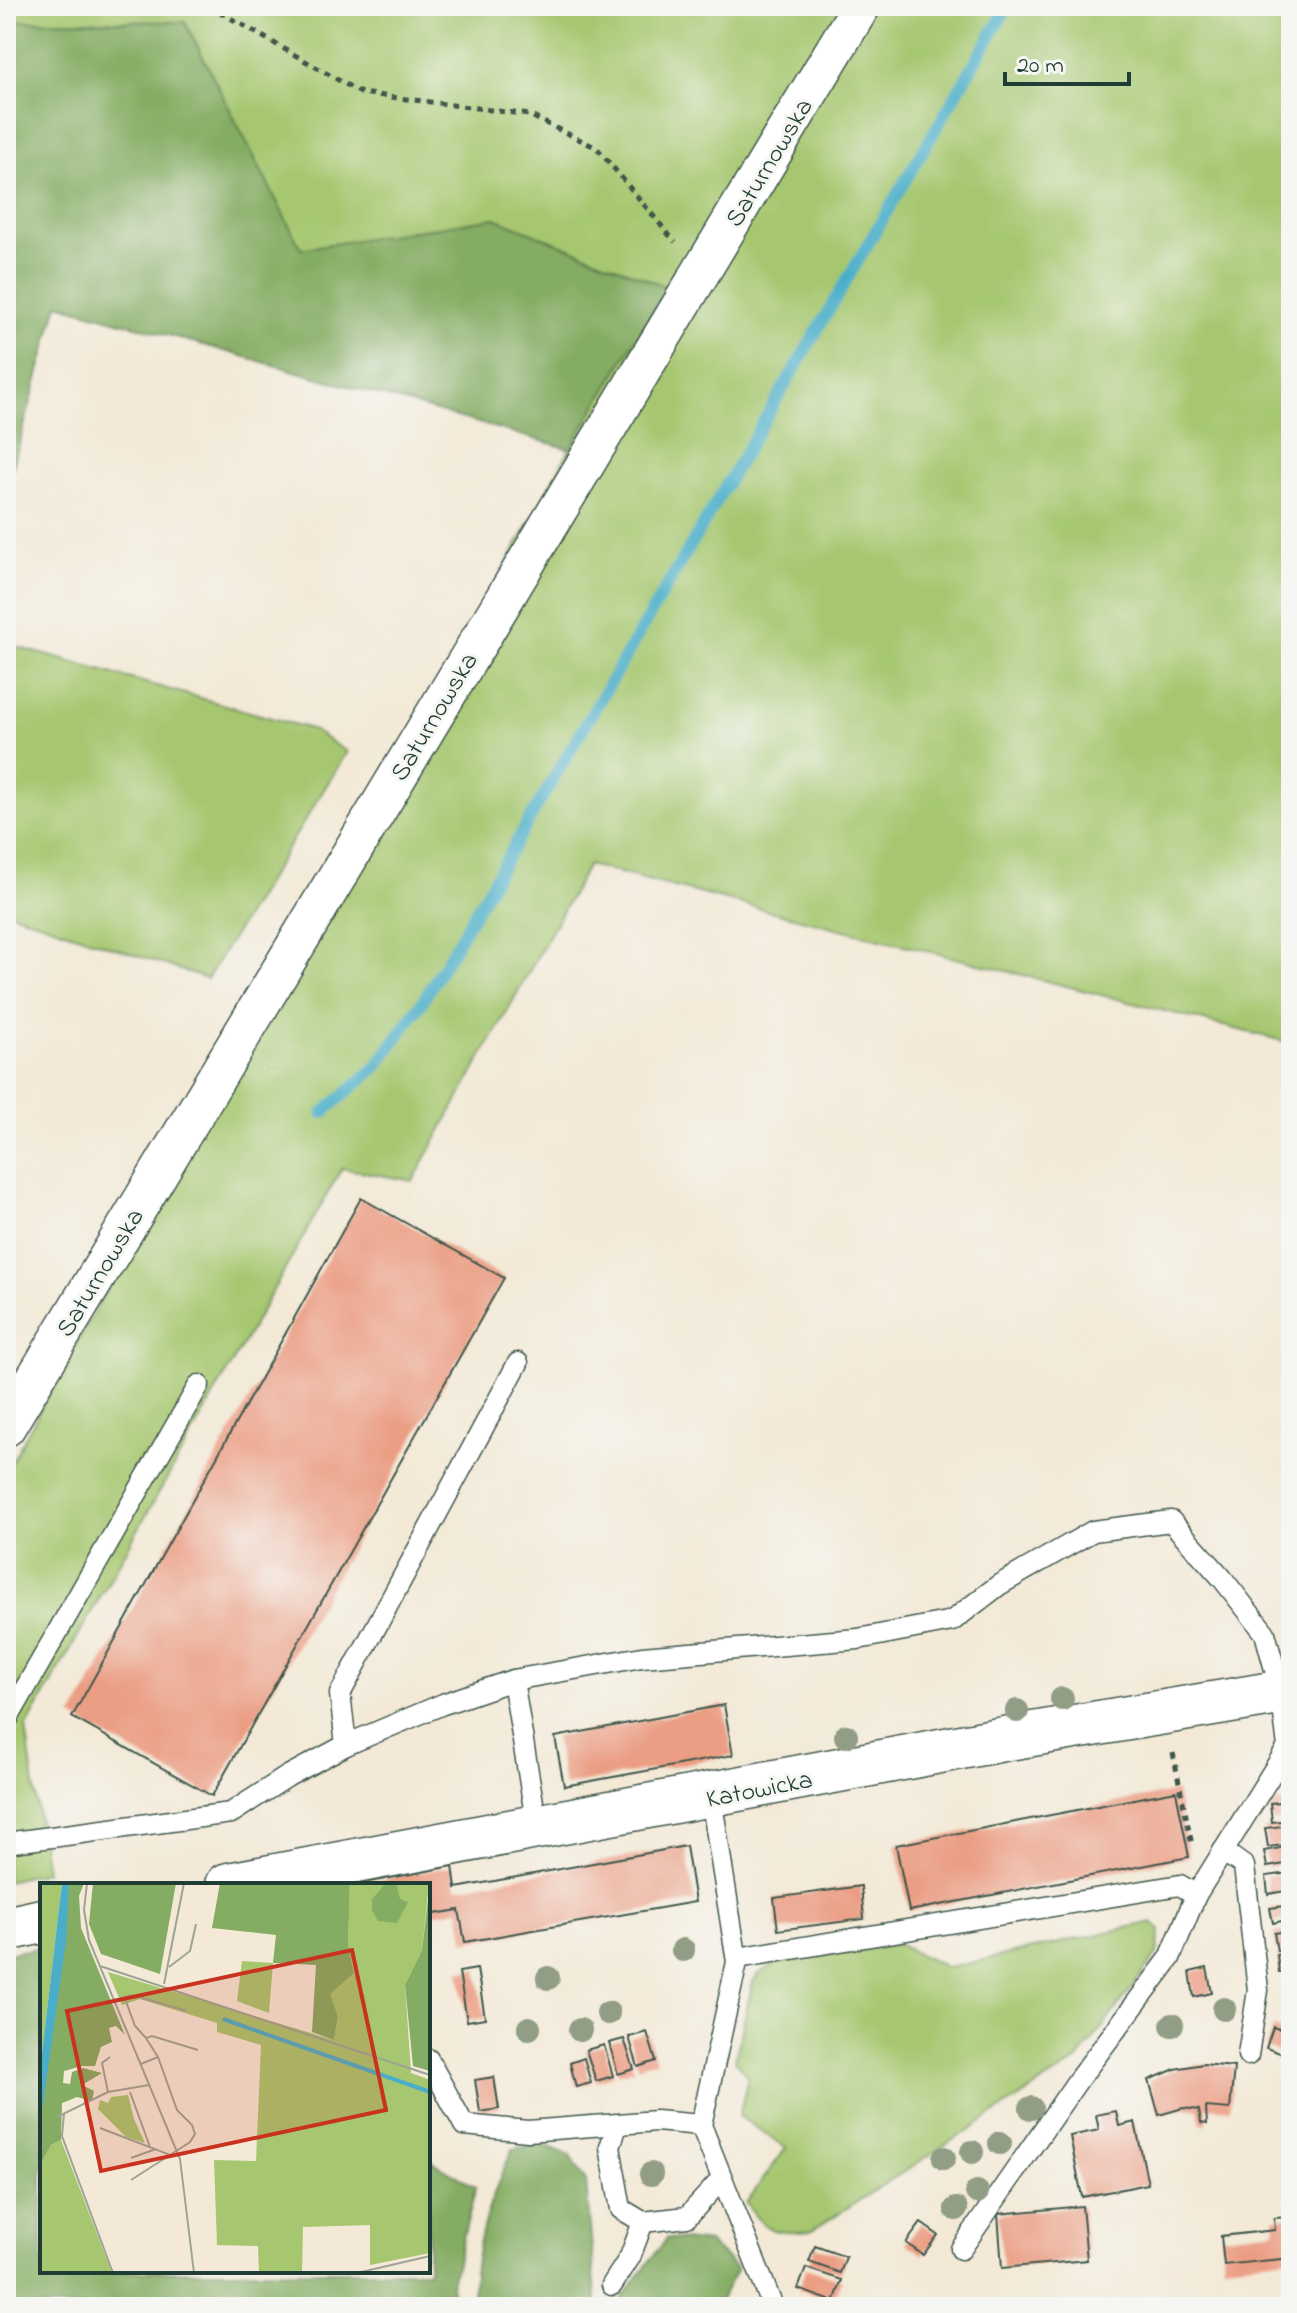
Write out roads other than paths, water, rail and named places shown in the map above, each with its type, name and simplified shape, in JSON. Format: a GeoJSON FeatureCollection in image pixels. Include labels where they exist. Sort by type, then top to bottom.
{"type":"FeatureCollection","features":[{"type":"Feature","properties":{"kind":"street","name":"Saturnowska"},"geometry":{"type":"LineString","coordinates":[[6,1427],[861,6]]}},
{"type":"Feature","properties":{"kind":"street","name":"Katowicka"},"geometry":{"type":"LineString","coordinates":[[239,1883],[711,1797],[1009,1738],[1286,1692]]}},
{"type":"Feature","properties":{"kind":"street"},"geometry":{"type":"LineString","coordinates":[[6,1929],[40,1921]]}},
{"type":"Feature","properties":{"kind":"lane"},"geometry":{"type":"LineString","coordinates":[[346,1745],[340,1694],[518,1363]]}},
{"type":"Feature","properties":{"kind":"lane"},"geometry":{"type":"LineString","coordinates":[[6,1722],[199,1385]]}},
{"type":"Feature","properties":{"kind":"lane"},"geometry":{"type":"LineString","coordinates":[[6,1843],[231,1813],[288,1776],[346,1745],[443,1704],[513,1680],[642,1657],[858,1639],[952,1621],[999,1585],[1093,1531],[1171,1521],[1222,1578],[1265,1633],[1286,1692],[1290,1748],[1196,1895],[1170,1958],[1078,2080],[961,2249]]}},
{"type":"Feature","properties":{"kind":"lane"},"geometry":{"type":"LineString","coordinates":[[513,1680],[537,1827]]}},
{"type":"Feature","properties":{"kind":"lane"},"geometry":{"type":"LineString","coordinates":[[711,1797],[737,1958],[701,2125],[720,2181],[773,2307]]}},
{"type":"Feature","properties":{"kind":"lane"},"geometry":{"type":"LineString","coordinates":[[1223,1851],[1244,1866],[1258,1990],[1248,2055]]}},
{"type":"Feature","properties":{"kind":"lane"},"geometry":{"type":"LineString","coordinates":[[737,1958],[1180,1885],[1196,1895]]}},
{"type":"Feature","properties":{"kind":"lane"},"geometry":{"type":"LineString","coordinates":[[430,2063],[464,2125],[528,2131],[656,2121],[701,2125]]}},
{"type":"Feature","properties":{"kind":"lane"},"geometry":{"type":"LineString","coordinates":[[617,2126],[610,2147],[621,2209],[643,2222],[687,2217],[720,2181]]}},
{"type":"Feature","properties":{"kind":"lane"},"geometry":{"type":"LineString","coordinates":[[612,2285],[630,2257],[643,2222]]}},
{"type":"Feature","properties":{"kind":"waterway"},"geometry":{"type":"LineString","coordinates":[[323,1113],[376,1067],[421,1004],[1008,6]]}}]}
